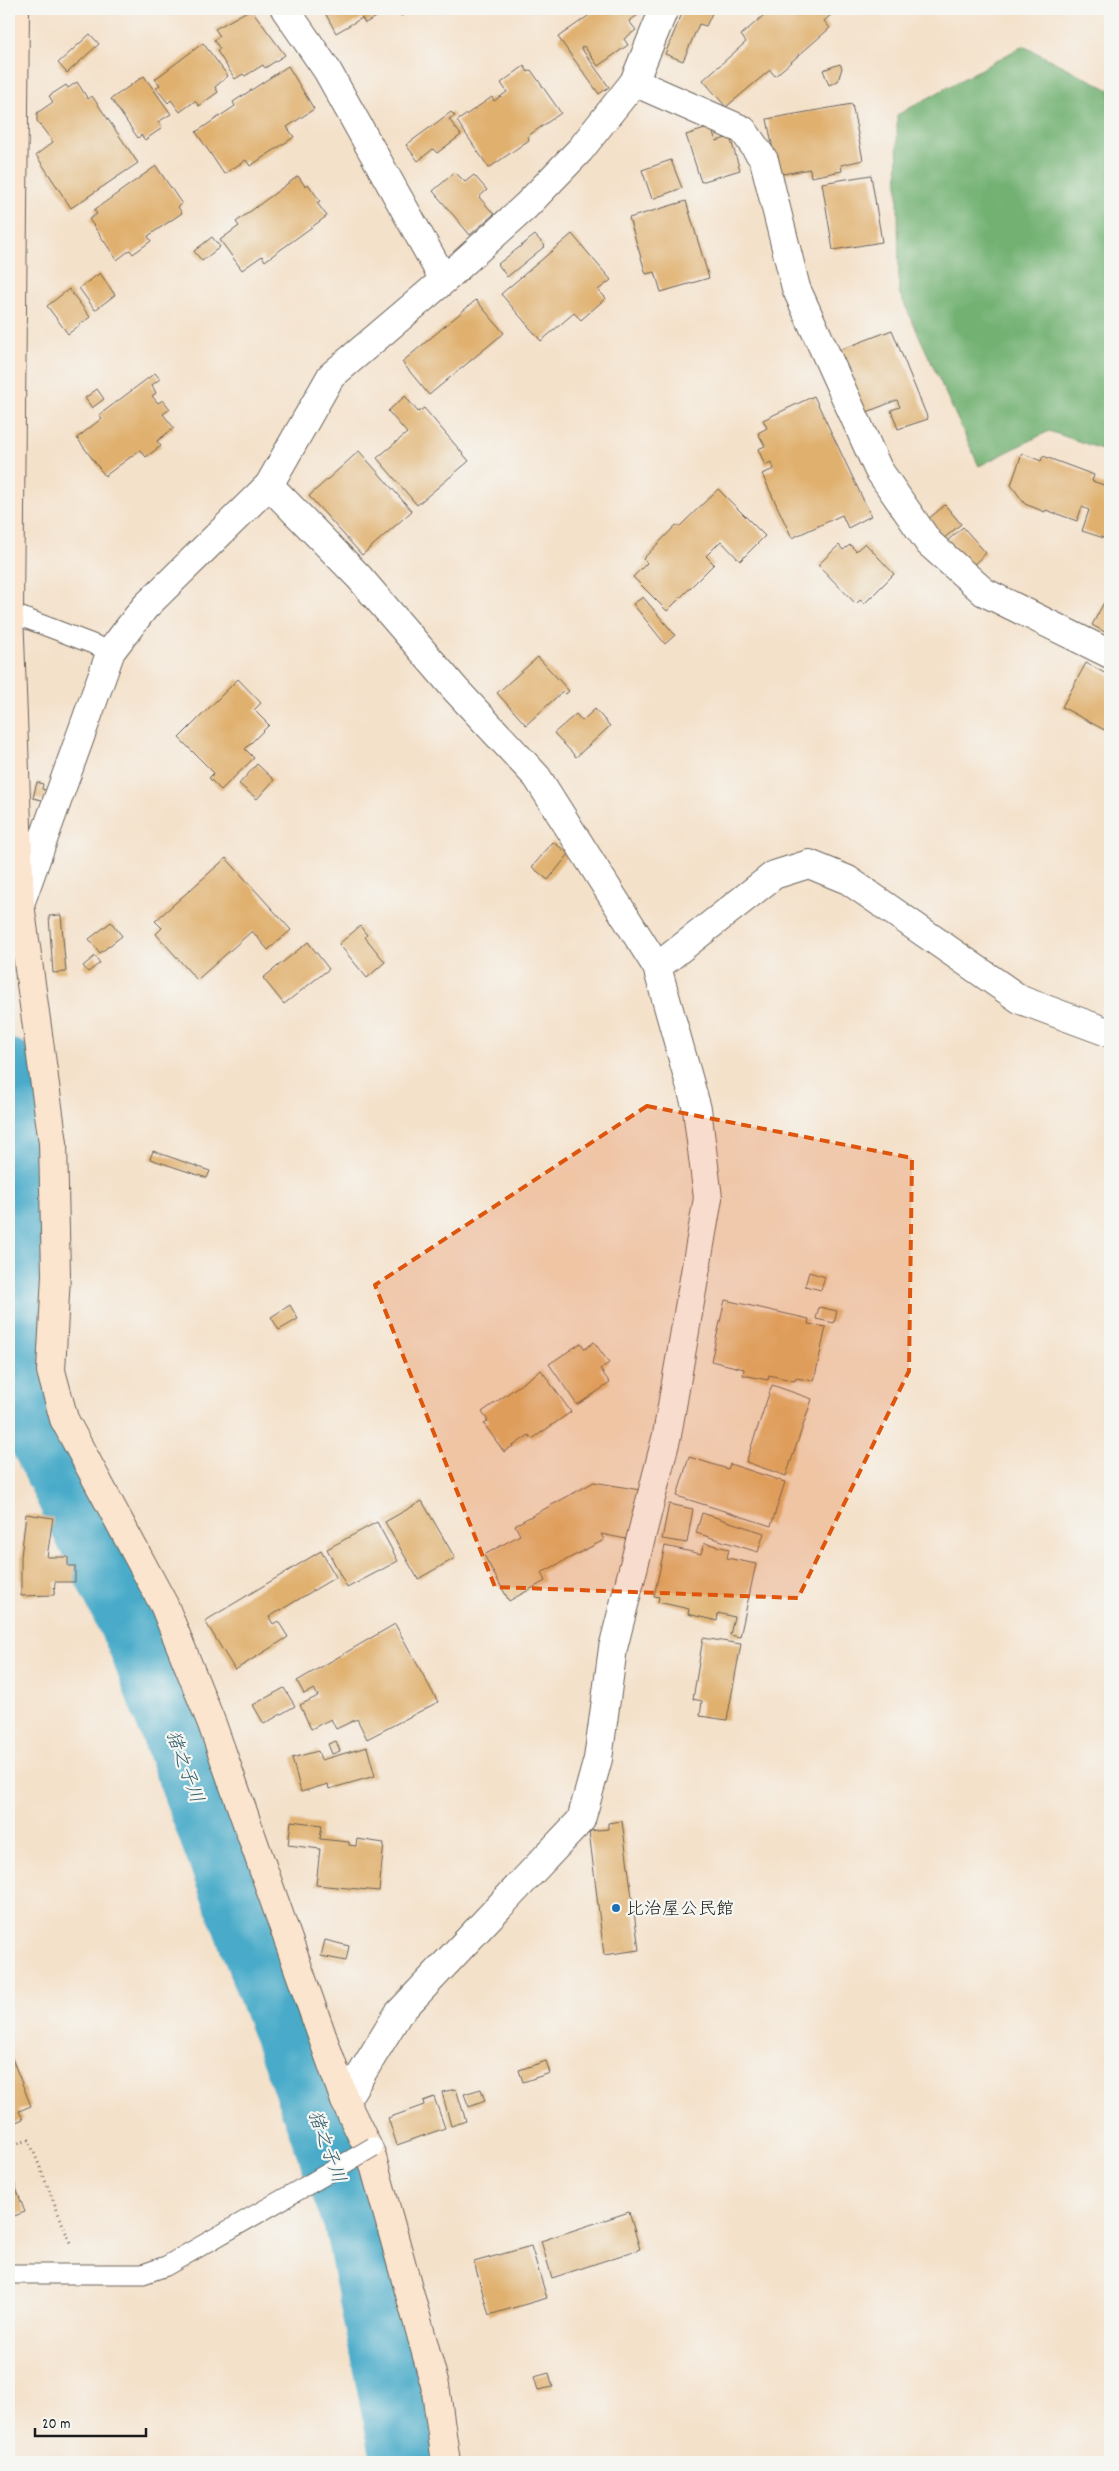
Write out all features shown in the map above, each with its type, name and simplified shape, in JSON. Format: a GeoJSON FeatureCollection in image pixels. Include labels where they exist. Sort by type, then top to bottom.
{"type":"FeatureCollection","features":[{"type":"Feature","properties":{"kind":"street"},"geometry":{"type":"LineString","coordinates":[[15,9],[9,612],[20,904],[53,1142],[56,1275],[51,1371],[64,1419],[167,1614],[212,1724],[345,2101],[371,2154],[435,2385],[446,2462]]}},
{"type":"Feature","properties":{"kind":"street"},"geometry":{"type":"LineString","coordinates":[[285,9],[327,70],[444,280]]}},
{"type":"Feature","properties":{"kind":"street"},"geometry":{"type":"LineString","coordinates":[[20,904],[112,651],[145,607],[269,485],[331,376],[444,280],[526,206],[574,157],[634,82],[664,9]]}},
{"type":"Feature","properties":{"kind":"street"},"geometry":{"type":"LineString","coordinates":[[634,82],[743,130],[764,160],[796,288],[878,469],[929,543],[984,592],[1110,654]]}},
{"type":"Feature","properties":{"kind":"street"},"geometry":{"type":"LineString","coordinates":[[269,485],[359,577],[456,690],[537,777],[657,967],[697,1109],[708,1198],[667,1435],[613,1648],[598,1759],[581,1820],[398,2014],[345,2101]]}},
{"type":"Feature","properties":{"kind":"street"},"geometry":{"type":"LineString","coordinates":[[657,967],[774,876],[809,864],[848,880],[1021,1000],[1110,1033]]}},
{"type":"Feature","properties":{"kind":"lane"},"geometry":{"type":"LineString","coordinates":[[9,612],[112,651]]}},
{"type":"Feature","properties":{"kind":"lane"},"geometry":{"type":"LineString","coordinates":[[9,2274],[143,2274],[166,2266],[373,2147]]}},
{"type":"Feature","properties":{"kind":"path"},"geometry":{"type":"LineString","coordinates":[[9,2146],[29,2140],[82,2273]]}},
{"type":"Feature","properties":{"kind":"highlighted area"},"geometry":{"type":"Polygon","coordinates":[[[647,1106],[912,1158],[909,1371],[798,1598],[495,1587],[375,1285],[647,1106]]]}},
{"type":"Feature","properties":{"kind":"green space"},"geometry":{"type":"Polygon","coordinates":[[[1023,46],[1110,90],[1110,452],[1049,431],[979,466],[899,292],[897,115],[1023,46]]]}},
{"type":"Feature","properties":{"kind":"building"},"geometry":{"type":"Polygon","coordinates":[[[251,9],[285,55],[265,68],[263,65],[245,76],[243,74],[235,79],[217,51],[220,49],[214,40],[220,36],[215,29],[251,9]]]}},
{"type":"Feature","properties":{"kind":"building"},"geometry":{"type":"Polygon","coordinates":[[[323,9],[414,9],[401,16],[398,11],[392,14],[390,10],[365,23],[362,18],[336,33],[323,9]]]}},
{"type":"Feature","properties":{"kind":"building"},"geometry":{"type":"Polygon","coordinates":[[[598,9],[647,9],[629,21],[636,30],[624,39],[628,45],[598,66],[584,46],[581,48],[609,87],[599,94],[558,37],[598,9]]]}},
{"type":"Feature","properties":{"kind":"building"},"geometry":{"type":"Polygon","coordinates":[[[684,9],[714,9],[706,26],[699,24],[683,61],[665,54],[684,9]]]}},
{"type":"Feature","properties":{"kind":"building"},"geometry":{"type":"Polygon","coordinates":[[[771,9],[827,9],[832,14],[824,21],[830,28],[775,76],[770,70],[726,107],[703,80],[746,42],[741,35],[771,9]]]}},
{"type":"Feature","properties":{"kind":"building"},"geometry":{"type":"Polygon","coordinates":[[[90,34],[99,44],[67,73],[58,63],[90,34]]]}},
{"type":"Feature","properties":{"kind":"building"},"geometry":{"type":"Polygon","coordinates":[[[203,43],[228,76],[215,87],[218,92],[199,106],[195,101],[180,112],[171,100],[168,103],[156,88],[160,85],[155,79],[203,43]]]}},
{"type":"Feature","properties":{"kind":"building"},"geometry":{"type":"Polygon","coordinates":[[[840,64],[842,68],[838,81],[829,85],[823,70],[840,64]]]}},
{"type":"Feature","properties":{"kind":"building"},"geometry":{"type":"Polygon","coordinates":[[[288,66],[314,109],[287,127],[294,137],[250,166],[246,160],[224,174],[196,132],[235,106],[233,102],[288,66]]]}},
{"type":"Feature","properties":{"kind":"building"},"geometry":{"type":"Polygon","coordinates":[[[524,66],[528,72],[531,70],[561,113],[528,136],[529,140],[489,168],[457,121],[492,97],[494,101],[507,92],[501,83],[524,66]]]}},
{"type":"Feature","properties":{"kind":"building"},"geometry":{"type":"Polygon","coordinates":[[[144,76],[171,114],[158,122],[162,128],[145,140],[141,135],[138,138],[111,99],[144,76]]]}},
{"type":"Feature","properties":{"kind":"building"},"geometry":{"type":"Polygon","coordinates":[[[77,82],[88,99],[92,96],[138,163],[71,208],[36,155],[53,142],[37,121],[37,113],[53,102],[49,96],[66,85],[68,88],[77,82]]]}},
{"type":"Feature","properties":{"kind":"building"},"geometry":{"type":"Polygon","coordinates":[[[852,104],[863,160],[841,165],[842,171],[811,177],[810,169],[778,175],[767,119],[852,104]]]}},
{"type":"Feature","properties":{"kind":"building"},"geometry":{"type":"Polygon","coordinates":[[[451,112],[455,116],[449,119],[461,135],[437,153],[433,149],[418,161],[406,145],[451,112]]]}},
{"type":"Feature","properties":{"kind":"building"},"geometry":{"type":"Polygon","coordinates":[[[711,127],[716,141],[730,137],[740,170],[701,182],[686,135],[711,127]]]}},
{"type":"Feature","properties":{"kind":"building"},"geometry":{"type":"Polygon","coordinates":[[[671,160],[682,188],[652,199],[642,170],[671,160]]]}},
{"type":"Feature","properties":{"kind":"building"},"geometry":{"type":"Polygon","coordinates":[[[156,166],[182,204],[178,207],[182,213],[148,236],[151,241],[133,254],[130,250],[117,260],[89,219],[97,214],[94,210],[156,166]]]}},
{"type":"Feature","properties":{"kind":"building"},"geometry":{"type":"Polygon","coordinates":[[[455,172],[465,182],[474,175],[487,190],[479,197],[494,214],[470,235],[433,191],[455,172]]]}},
{"type":"Feature","properties":{"kind":"building"},"geometry":{"type":"Polygon","coordinates":[[[871,175],[882,242],[833,250],[822,183],[871,175]]]}},
{"type":"Feature","properties":{"kind":"building"},"geometry":{"type":"Polygon","coordinates":[[[298,176],[305,186],[308,184],[320,201],[317,203],[327,216],[265,261],[262,256],[242,270],[220,240],[239,226],[236,222],[298,176]]]}},
{"type":"Feature","properties":{"kind":"building"},"geometry":{"type":"Polygon","coordinates":[[[686,201],[709,278],[661,292],[655,272],[646,274],[629,218],[686,201]]]}},
{"type":"Feature","properties":{"kind":"building"},"geometry":{"type":"Polygon","coordinates":[[[572,234],[611,280],[598,290],[606,298],[581,320],[574,313],[541,341],[501,294],[572,234]]]}},
{"type":"Feature","properties":{"kind":"building"},"geometry":{"type":"Polygon","coordinates":[[[535,235],[545,246],[507,277],[498,264],[535,235]]]}},
{"type":"Feature","properties":{"kind":"building"},"geometry":{"type":"Polygon","coordinates":[[[212,237],[220,247],[202,261],[194,251],[212,237]]]}},
{"type":"Feature","properties":{"kind":"building"},"geometry":{"type":"Polygon","coordinates":[[[100,273],[115,295],[95,310],[79,288],[100,273]]]}},
{"type":"Feature","properties":{"kind":"building"},"geometry":{"type":"Polygon","coordinates":[[[69,289],[90,317],[68,334],[47,306],[69,289]]]}},
{"type":"Feature","properties":{"kind":"building"},"geometry":{"type":"Polygon","coordinates":[[[476,300],[504,333],[429,395],[402,362],[476,300]]]}},
{"type":"Feature","properties":{"kind":"building"},"geometry":{"type":"Polygon","coordinates":[[[892,330],[928,419],[898,429],[891,410],[900,407],[897,400],[862,414],[837,351],[892,330]]]}},
{"type":"Feature","properties":{"kind":"building"},"geometry":{"type":"Polygon","coordinates":[[[155,373],[160,379],[152,385],[156,393],[152,396],[158,403],[163,400],[170,409],[163,414],[174,428],[157,441],[161,446],[146,457],[140,450],[105,476],[77,438],[102,418],[99,415],[155,373]]]}},
{"type":"Feature","properties":{"kind":"building"},"geometry":{"type":"Polygon","coordinates":[[[97,389],[104,399],[92,408],[85,398],[97,389]]]}},
{"type":"Feature","properties":{"kind":"building"},"geometry":{"type":"Polygon","coordinates":[[[405,396],[418,412],[424,408],[469,461],[417,505],[377,458],[407,433],[388,411],[405,396]]]}},
{"type":"Feature","properties":{"kind":"building"},"geometry":{"type":"Polygon","coordinates":[[[814,396],[871,516],[848,528],[842,515],[792,538],[762,474],[774,469],[771,462],[765,465],[758,449],[765,446],[758,433],[767,428],[763,420],[814,396]]]}},
{"type":"Feature","properties":{"kind":"building"},"geometry":{"type":"Polygon","coordinates":[[[359,451],[412,511],[362,555],[309,496],[359,451]]]}},
{"type":"Feature","properties":{"kind":"building"},"geometry":{"type":"Polygon","coordinates":[[[1022,453],[1041,461],[1043,456],[1094,475],[1092,481],[1110,487],[1110,540],[1082,531],[1089,510],[1082,507],[1077,521],[1025,504],[1011,485],[1022,453]]]}},
{"type":"Feature","properties":{"kind":"building"},"geometry":{"type":"Polygon","coordinates":[[[718,489],[765,536],[740,561],[721,541],[706,556],[714,564],[667,611],[633,577],[647,563],[643,559],[676,525],[679,527],[718,489]]]}},
{"type":"Feature","properties":{"kind":"building"},"geometry":{"type":"Polygon","coordinates":[[[945,505],[961,524],[943,539],[927,520],[945,505]]]}},
{"type":"Feature","properties":{"kind":"building"},"geometry":{"type":"Polygon","coordinates":[[[963,527],[986,553],[969,569],[945,543],[963,527]]]}},
{"type":"Feature","properties":{"kind":"building"},"geometry":{"type":"Polygon","coordinates":[[[865,543],[894,574],[864,604],[860,600],[856,604],[818,565],[839,545],[843,550],[850,545],[856,551],[865,543]]]}},
{"type":"Feature","properties":{"kind":"building"},"geometry":{"type":"Polygon","coordinates":[[[1108,595],[1110,597],[1110,635],[1092,625],[1108,595]]]}},
{"type":"Feature","properties":{"kind":"building"},"geometry":{"type":"Polygon","coordinates":[[[643,597],[675,635],[665,644],[633,604],[643,597]]]}},
{"type":"Feature","properties":{"kind":"building"},"geometry":{"type":"Polygon","coordinates":[[[538,657],[569,691],[566,694],[563,691],[526,725],[497,693],[538,657]]]}},
{"type":"Feature","properties":{"kind":"building"},"geometry":{"type":"Polygon","coordinates":[[[1086,663],[1110,676],[1110,733],[1062,707],[1086,663]]]}},
{"type":"Feature","properties":{"kind":"building"},"geometry":{"type":"Polygon","coordinates":[[[238,679],[261,703],[254,710],[269,725],[245,749],[254,758],[221,790],[209,778],[214,773],[179,738],[238,679]]]}},
{"type":"Feature","properties":{"kind":"building"},"geometry":{"type":"Polygon","coordinates":[[[595,709],[610,726],[576,757],[554,733],[576,714],[582,721],[595,709]]]}},
{"type":"Feature","properties":{"kind":"building"},"geometry":{"type":"Polygon","coordinates":[[[257,764],[274,780],[257,799],[239,784],[257,764]]]}},
{"type":"Feature","properties":{"kind":"building"},"geometry":{"type":"Polygon","coordinates":[[[37,782],[43,784],[42,789],[48,791],[46,801],[33,798],[37,782]]]}},
{"type":"Feature","properties":{"kind":"building"},"geometry":{"type":"Polygon","coordinates":[[[553,842],[569,854],[548,880],[532,867],[553,842]]]}},
{"type":"Feature","properties":{"kind":"building"},"geometry":{"type":"Polygon","coordinates":[[[226,858],[291,930],[268,950],[252,931],[197,980],[156,934],[162,928],[155,921],[226,858]]]}},
{"type":"Feature","properties":{"kind":"building"},"geometry":{"type":"Polygon","coordinates":[[[61,915],[66,972],[53,973],[49,916],[61,915]]]}},
{"type":"Feature","properties":{"kind":"building"},"geometry":{"type":"Polygon","coordinates":[[[111,922],[122,936],[100,953],[89,939],[111,922]]]}},
{"type":"Feature","properties":{"kind":"building"},"geometry":{"type":"Polygon","coordinates":[[[360,926],[367,935],[365,937],[385,962],[367,978],[339,944],[360,926]]]}},
{"type":"Feature","properties":{"kind":"building"},"geometry":{"type":"Polygon","coordinates":[[[308,942],[329,969],[284,1004],[263,978],[308,942]]]}},
{"type":"Feature","properties":{"kind":"building"},"geometry":{"type":"Polygon","coordinates":[[[95,956],[100,963],[88,972],[83,966],[95,956]]]}},
{"type":"Feature","properties":{"kind":"building"},"geometry":{"type":"Polygon","coordinates":[[[153,1151],[210,1171],[207,1178],[150,1159],[153,1151]]]}},
{"type":"Feature","properties":{"kind":"building"},"geometry":{"type":"Polygon","coordinates":[[[809,1272],[825,1277],[821,1290],[805,1286],[809,1272]]]}},
{"type":"Feature","properties":{"kind":"building"},"geometry":{"type":"Polygon","coordinates":[[[725,1300],[809,1319],[808,1324],[826,1327],[814,1381],[796,1378],[795,1381],[769,1375],[768,1380],[743,1375],[744,1369],[711,1361],[725,1300]]]}},
{"type":"Feature","properties":{"kind":"building"},"geometry":{"type":"Polygon","coordinates":[[[290,1305],[298,1319],[279,1330],[271,1317],[290,1305]]]}},
{"type":"Feature","properties":{"kind":"building"},"geometry":{"type":"Polygon","coordinates":[[[819,1307],[837,1311],[834,1323],[816,1319],[819,1307]]]}},
{"type":"Feature","properties":{"kind":"building"},"geometry":{"type":"Polygon","coordinates":[[[594,1342],[609,1363],[600,1369],[610,1383],[577,1405],[549,1364],[581,1343],[585,1349],[594,1342]]]}},
{"type":"Feature","properties":{"kind":"building"},"geometry":{"type":"Polygon","coordinates":[[[541,1370],[571,1412],[532,1439],[529,1435],[504,1452],[484,1424],[488,1421],[482,1412],[541,1370]]]}},
{"type":"Feature","properties":{"kind":"building"},"geometry":{"type":"Polygon","coordinates":[[[772,1385],[812,1399],[786,1476],[746,1462],[772,1385]]]}},
{"type":"Feature","properties":{"kind":"building"},"geometry":{"type":"Polygon","coordinates":[[[689,1457],[728,1469],[730,1464],[785,1482],[771,1526],[677,1496],[689,1457]]]}},
{"type":"Feature","properties":{"kind":"building"},"geometry":{"type":"Polygon","coordinates":[[[594,1482],[640,1490],[631,1540],[601,1534],[604,1540],[541,1573],[545,1581],[509,1601],[484,1555],[520,1535],[515,1525],[594,1482]]]}},
{"type":"Feature","properties":{"kind":"building"},"geometry":{"type":"Polygon","coordinates":[[[422,1501],[455,1558],[418,1579],[385,1522],[422,1501]]]}},
{"type":"Feature","properties":{"kind":"building"},"geometry":{"type":"Polygon","coordinates":[[[669,1504],[693,1509],[687,1543],[662,1539],[669,1504]]]}},
{"type":"Feature","properties":{"kind":"building"},"geometry":{"type":"Polygon","coordinates":[[[702,1513],[764,1533],[758,1552],[696,1533],[702,1513]]]}},
{"type":"Feature","properties":{"kind":"building"},"geometry":{"type":"Polygon","coordinates":[[[26,1514],[53,1518],[47,1557],[68,1557],[68,1566],[75,1566],[75,1582],[55,1582],[54,1595],[21,1596],[21,1557],[26,1514]]]}},
{"type":"Feature","properties":{"kind":"building"},"geometry":{"type":"Polygon","coordinates":[[[377,1522],[398,1561],[347,1588],[327,1549],[377,1522]]]}},
{"type":"Feature","properties":{"kind":"building"},"geometry":{"type":"Polygon","coordinates":[[[704,1543],[729,1549],[727,1558],[756,1564],[740,1637],[730,1635],[734,1617],[718,1613],[717,1621],[688,1614],[689,1609],[658,1602],[659,1597],[654,1596],[665,1546],[701,1554],[704,1543]]]}},
{"type":"Feature","properties":{"kind":"building"},"geometry":{"type":"Polygon","coordinates":[[[321,1551],[336,1577],[269,1617],[273,1624],[278,1621],[288,1637],[235,1670],[205,1621],[321,1551]]]}},
{"type":"Feature","properties":{"kind":"building"},"geometry":{"type":"Polygon","coordinates":[[[395,1624],[438,1702],[367,1739],[357,1719],[336,1729],[331,1719],[311,1729],[300,1705],[318,1696],[314,1689],[304,1694],[297,1681],[395,1624]]]}},
{"type":"Feature","properties":{"kind":"building"},"geometry":{"type":"Polygon","coordinates":[[[703,1638],[741,1644],[727,1720],[700,1716],[702,1701],[693,1699],[703,1638]]]}},
{"type":"Feature","properties":{"kind":"building"},"geometry":{"type":"Polygon","coordinates":[[[284,1688],[295,1706],[264,1724],[253,1705],[284,1688]]]}},
{"type":"Feature","properties":{"kind":"building"},"geometry":{"type":"Polygon","coordinates":[[[336,1741],[340,1751],[332,1754],[328,1744],[336,1741]]]}},
{"type":"Feature","properties":{"kind":"building"},"geometry":{"type":"Polygon","coordinates":[[[367,1747],[375,1776],[329,1789],[328,1784],[301,1792],[292,1758],[318,1751],[321,1760],[367,1747]]]}},
{"type":"Feature","properties":{"kind":"building"},"geometry":{"type":"Polygon","coordinates":[[[291,1821],[322,1825],[320,1839],[349,1842],[349,1845],[356,1846],[357,1839],[384,1843],[379,1891],[316,1885],[320,1849],[288,1845],[291,1821]]]}},
{"type":"Feature","properties":{"kind":"building","name":"比治屋公民館"},"geometry":{"type":"Polygon","coordinates":[[[622,1821],[639,1950],[604,1955],[589,1831],[608,1829],[608,1823],[622,1821]]]}},
{"type":"Feature","properties":{"kind":"building"},"geometry":{"type":"Polygon","coordinates":[[[325,1940],[349,1946],[346,1961],[321,1956],[325,1940]]]}},
{"type":"Feature","properties":{"kind":"building"},"geometry":{"type":"Polygon","coordinates":[[[9,2051],[31,2106],[19,2111],[23,2119],[9,2125],[9,2051]]]}},
{"type":"Feature","properties":{"kind":"building"},"geometry":{"type":"Polygon","coordinates":[[[546,2061],[550,2073],[523,2082],[519,2070],[546,2061]]]}},
{"type":"Feature","properties":{"kind":"building"},"geometry":{"type":"Polygon","coordinates":[[[456,2089],[466,2121],[451,2126],[442,2092],[456,2089]]]}},
{"type":"Feature","properties":{"kind":"building"},"geometry":{"type":"Polygon","coordinates":[[[481,2089],[485,2101],[469,2107],[464,2094],[481,2089]]]}},
{"type":"Feature","properties":{"kind":"building"},"geometry":{"type":"Polygon","coordinates":[[[434,2097],[445,2128],[397,2145],[388,2118],[424,2105],[423,2101],[434,2097]]]}},
{"type":"Feature","properties":{"kind":"building"},"geometry":{"type":"Polygon","coordinates":[[[9,2170],[25,2212],[9,2218],[9,2170]]]}},
{"type":"Feature","properties":{"kind":"building"},"geometry":{"type":"Polygon","coordinates":[[[629,2212],[640,2249],[552,2278],[541,2241],[629,2212]]]}},
{"type":"Feature","properties":{"kind":"building"},"geometry":{"type":"Polygon","coordinates":[[[531,2246],[547,2298],[489,2315],[474,2262],[531,2246]]]}},
{"type":"Feature","properties":{"kind":"building"},"geometry":{"type":"Polygon","coordinates":[[[549,2373],[553,2387],[538,2390],[534,2377],[549,2373]]]}},
{"type":"Feature","properties":{"kind":"waterway","name":"猪之子川"},"geometry":{"type":"LineString","coordinates":[[9,1072],[24,1112],[25,1403],[140,1641],[356,2220],[405,2462]]}},
{"type":"Feature","properties":{"kind":"place","name":"比治屋公民館"},"geometry":{"type":"Point","coordinates":[616,1908]}}]}
